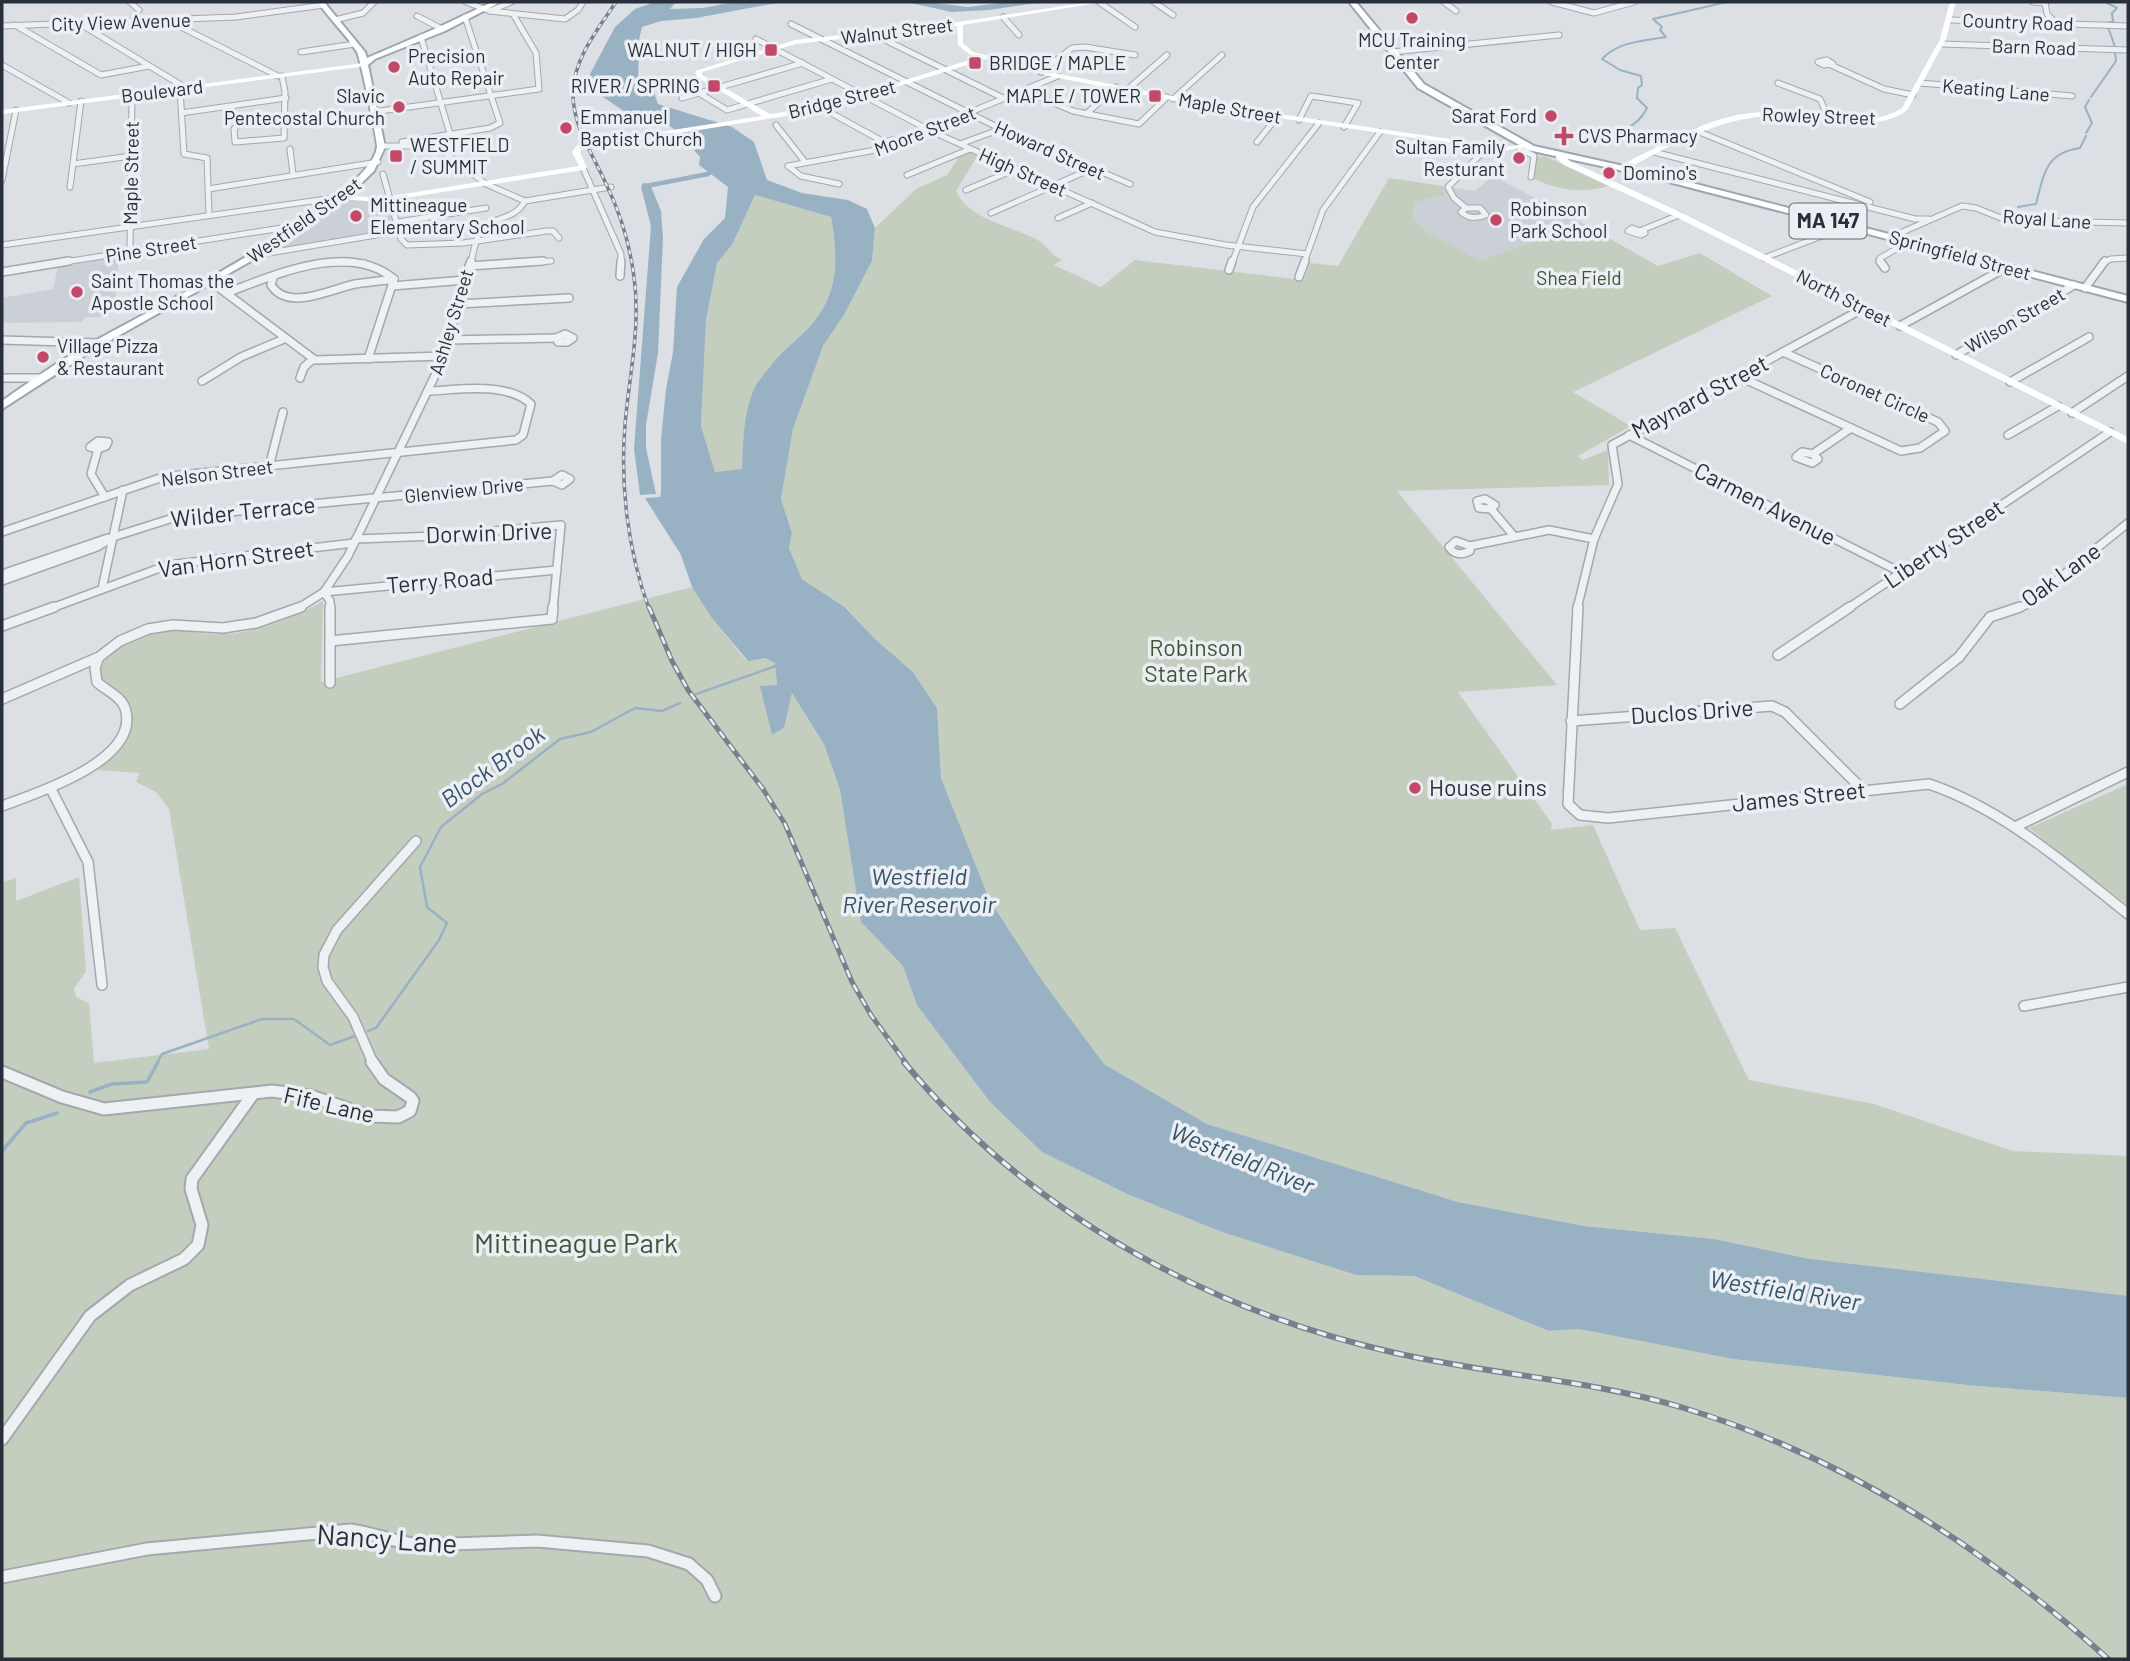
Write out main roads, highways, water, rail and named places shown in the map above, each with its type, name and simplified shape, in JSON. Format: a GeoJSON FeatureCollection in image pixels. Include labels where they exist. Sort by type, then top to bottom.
{"type":"FeatureCollection","features":[{"type":"Feature","properties":{"kind":"main road"},"geometry":{"type":"LineString","coordinates":[[363,65],[382,53],[442,29],[496,2]]}},
{"type":"Feature","properties":{"kind":"main road","name":"Walnut Street"},"geometry":{"type":"LineString","coordinates":[[769,117],[699,76],[698,71],[773,48],[822,39],[960,24],[1100,2]]}},
{"type":"Feature","properties":{"kind":"main road","name":"Springfield Street"},"geometry":{"type":"LineString","coordinates":[[1352,2],[1421,86],[1522,147],[1622,168],[2128,299]]}},
{"type":"Feature","properties":{"kind":"main road","name":"Rowley Street"},"geometry":{"type":"LineString","coordinates":[[1622,168],[1724,118],[1748,114],[1871,120],[1892,118],[1903,112],[1941,44],[1953,2]]}},
{"type":"Feature","properties":{"kind":"main road","name":"Westfield Street"},"geometry":{"type":"LineString","coordinates":[[2,406],[98,343],[270,247],[341,197],[378,162],[380,146],[361,52],[322,3]]}},
{"type":"Feature","properties":{"kind":"main road","name":"Maple Street"},"geometry":{"type":"LineString","coordinates":[[960,24],[960,44],[971,53],[1058,76],[1277,117],[1488,147],[1522,147]]}},
{"type":"Feature","properties":{"kind":"main road"},"geometry":{"type":"LineString","coordinates":[[363,65],[384,60],[417,43],[421,37]]}},
{"type":"Feature","properties":{"kind":"main road"},"geometry":{"type":"LineString","coordinates":[[361,52],[382,53]]}},
{"type":"Feature","properties":{"kind":"main road","name":"Bridge Street"},"geometry":{"type":"LineString","coordinates":[[341,197],[392,199],[583,168],[576,152],[578,148],[822,108],[983,58]]}},
{"type":"Feature","properties":{"kind":"main road","name":"Boulevard"},"geometry":{"type":"LineString","coordinates":[[2,112],[363,65]]}},
{"type":"Feature","properties":{"kind":"main road","name":"North Street"},"geometry":{"type":"LineString","coordinates":[[1559,156],[1567,163],[1679,215],[2128,442]]}},
{"type":"Feature","properties":{"kind":"water"},"geometry":{"type":"Polygon","coordinates":[[[655,2],[676,2],[670,9],[703,8],[734,2],[782,2],[696,18],[661,21],[642,27],[638,83],[653,90],[658,104],[732,127],[754,142],[767,180],[802,193],[848,200],[867,209],[875,228],[872,261],[844,315],[823,346],[793,429],[781,499],[792,533],[789,548],[802,579],[845,607],[875,639],[913,672],[937,708],[941,778],[990,901],[1041,979],[1104,1064],[1207,1124],[1458,1202],[1584,1226],[1714,1239],[1810,1259],[2128,1296],[2128,1398],[1967,1385],[1733,1359],[1579,1329],[1549,1331],[1414,1276],[1356,1275],[1222,1232],[1127,1194],[1042,1152],[990,1102],[917,1005],[903,966],[861,922],[840,790],[824,744],[792,693],[784,728],[772,735],[760,686],[777,685],[775,663],[765,658],[748,661],[711,617],[692,587],[681,555],[645,498],[660,497],[661,493],[661,439],[673,352],[677,287],[704,239],[725,218],[728,187],[699,165],[700,157],[682,136],[665,122],[624,111],[591,89],[590,74],[615,27],[635,9],[655,2]],[[755,195],[732,245],[717,263],[706,320],[701,426],[715,472],[742,469],[746,418],[754,389],[778,357],[813,322],[825,305],[835,268],[831,217],[755,195]]]}},
{"type":"Feature","properties":{"kind":"water"},"geometry":{"type":"Polygon","coordinates":[[[906,2],[959,2],[935,3],[968,7],[1008,2],[1043,2],[952,12],[906,2]]]}},
{"type":"Feature","properties":{"kind":"water"},"geometry":{"type":"Polygon","coordinates":[[[643,183],[650,184],[661,211],[663,238],[658,353],[646,425],[646,448],[656,494],[640,495],[634,449],[651,226],[641,187],[643,183]]]}},
{"type":"Feature","properties":{"kind":"waterway"},"geometry":{"type":"LineString","coordinates":[[1595,134],[1626,128],[1637,121],[1647,108],[1637,98],[1638,88],[1642,85],[1641,76],[1620,70],[1602,59],[1624,45],[1666,37],[1660,30],[1662,27],[1653,19],[1727,2]]}},
{"type":"Feature","properties":{"kind":"waterway"},"geometry":{"type":"LineString","coordinates":[[2105,2],[2117,8],[2112,13],[2113,22],[2109,22]]}},
{"type":"Feature","properties":{"kind":"waterway"},"geometry":{"type":"LineString","coordinates":[[2108,27],[2115,47]]}},
{"type":"Feature","properties":{"kind":"waterway"},"geometry":{"type":"LineString","coordinates":[[2091,97],[2116,61],[2115,52]]}},
{"type":"Feature","properties":{"kind":"waterway"},"geometry":{"type":"LineString","coordinates":[[2086,133],[2092,123],[2085,107],[2089,100]]}},
{"type":"Feature","properties":{"kind":"waterway"},"geometry":{"type":"LineString","coordinates":[[2018,207],[2036,204],[2044,174],[2053,160],[2059,155],[2080,148],[2086,136]]}},
{"type":"Feature","properties":{"kind":"waterway"},"geometry":{"type":"LineString","coordinates":[[647,189],[646,186],[708,174],[717,168]]}},
{"type":"Feature","properties":{"kind":"waterway","name":"Block Brook"},"geometry":{"type":"LineString","coordinates":[[696,694],[776,666]]}},
{"type":"Feature","properties":{"kind":"waterway","name":"Block Brook"},"geometry":{"type":"LineString","coordinates":[[368,1031],[376,1028],[439,940],[447,923],[427,907],[420,867],[441,827],[482,794],[502,784],[560,739],[591,732],[635,708],[662,711],[680,703]]}},
{"type":"Feature","properties":{"kind":"waterway","name":"Block Brook"},"geometry":{"type":"LineString","coordinates":[[157,1063],[162,1054],[262,1019],[294,1019],[330,1045],[355,1036]]}},
{"type":"Feature","properties":{"kind":"waterway","name":"Block Brook"},"geometry":{"type":"LineString","coordinates":[[90,1092],[112,1084],[147,1082],[158,1062]]}},
{"type":"Feature","properties":{"kind":"waterway","name":"Block Brook"},"geometry":{"type":"LineString","coordinates":[[2,1151],[26,1123],[57,1113]]}},
{"type":"Feature","properties":{"kind":"railway"},"geometry":{"type":"LineString","coordinates":[[616,2],[582,56],[574,79],[573,92],[576,117],[617,208],[632,265],[636,314],[625,425],[625,495],[631,541],[649,609]]}},
{"type":"Feature","properties":{"kind":"railway"},"geometry":{"type":"LineString","coordinates":[[649,607],[672,661],[688,690],[763,789],[785,824],[852,982],[871,1015],[906,1063]]}},
{"type":"Feature","properties":{"kind":"railway"},"geometry":{"type":"LineString","coordinates":[[904,1062],[953,1116],[1007,1165],[1065,1209],[1127,1249],[1192,1283],[1260,1312],[1329,1336],[1435,1361],[1614,1391],[1684,1408],[1743,1428],[1800,1452],[1910,1510],[2012,1580],[2108,1659]]}},
{"type":"Feature","properties":{"kind":"place","name":"MCU Training Center"},"geometry":{"type":"Point","coordinates":[1412,18]}},
{"type":"Feature","properties":{"kind":"place","name":"WALNUT / HIGH"},"geometry":{"type":"Point","coordinates":[771,50]}},
{"type":"Feature","properties":{"kind":"place","name":"BRIDGE / MAPLE"},"geometry":{"type":"Point","coordinates":[975,63]}},
{"type":"Feature","properties":{"kind":"place","name":"Precision Auto Repair"},"geometry":{"type":"Point","coordinates":[394,67]}},
{"type":"Feature","properties":{"kind":"place","name":"RIVER / SPRING"},"geometry":{"type":"Point","coordinates":[714,86]}},
{"type":"Feature","properties":{"kind":"place","name":"MAPLE / TOWER"},"geometry":{"type":"Point","coordinates":[1155,96]}},
{"type":"Feature","properties":{"kind":"place","name":"Slavic Pentecostal Church"},"geometry":{"type":"Point","coordinates":[399,107]}},
{"type":"Feature","properties":{"kind":"place","name":"Sarat Ford"},"geometry":{"type":"Point","coordinates":[1551,116]}},
{"type":"Feature","properties":{"kind":"place","name":"Emmanuel Baptist Church"},"geometry":{"type":"Point","coordinates":[566,128]}},
{"type":"Feature","properties":{"kind":"place","name":"CVS Pharmacy"},"geometry":{"type":"Point","coordinates":[1564,136]}},
{"type":"Feature","properties":{"kind":"place","name":"WESTFIELD / SUMMIT"},"geometry":{"type":"Point","coordinates":[396,156]}},
{"type":"Feature","properties":{"kind":"place","name":"Sultan Family Resturant"},"geometry":{"type":"Point","coordinates":[1519,158]}},
{"type":"Feature","properties":{"kind":"place","name":"Domino's"},"geometry":{"type":"Point","coordinates":[1609,173]}},
{"type":"Feature","properties":{"kind":"place","name":"Mittineague Elementary School"},"geometry":{"type":"Point","coordinates":[356,216]}},
{"type":"Feature","properties":{"kind":"place","name":"Robinson Park School"},"geometry":{"type":"Point","coordinates":[1496,220]}},
{"type":"Feature","properties":{"kind":"place","name":"Saint Thomas the Apostle School"},"geometry":{"type":"Point","coordinates":[77,292]}},
{"type":"Feature","properties":{"kind":"place","name":"Village Pizza & Restaurant"},"geometry":{"type":"Point","coordinates":[43,357]}},
{"type":"Feature","properties":{"kind":"place","name":"House ruins"},"geometry":{"type":"Point","coordinates":[1415,788]}},
{"type":"Feature","properties":{"kind":"park label","name":"Shea Field"},"geometry":{"type":"Point","coordinates":[1579,278]}},
{"type":"Feature","properties":{"kind":"park label","name":"Robinson State Park"},"geometry":{"type":"Point","coordinates":[1196,661]}},
{"type":"Feature","properties":{"kind":"park label","name":"Mittineague Park"},"geometry":{"type":"Point","coordinates":[576,1243]}},
{"type":"Feature","properties":{"kind":"water label","name":"Westfield River Reservoir"},"geometry":{"type":"Point","coordinates":[919,891]}},
{"type":"Feature","properties":{"kind":"water label","name":"Westfield River"},"geometry":{"type":"Point","coordinates":[1242,1159]}},
{"type":"Feature","properties":{"kind":"water label","name":"Westfield River"},"geometry":{"type":"Point","coordinates":[1785,1291]}}]}
